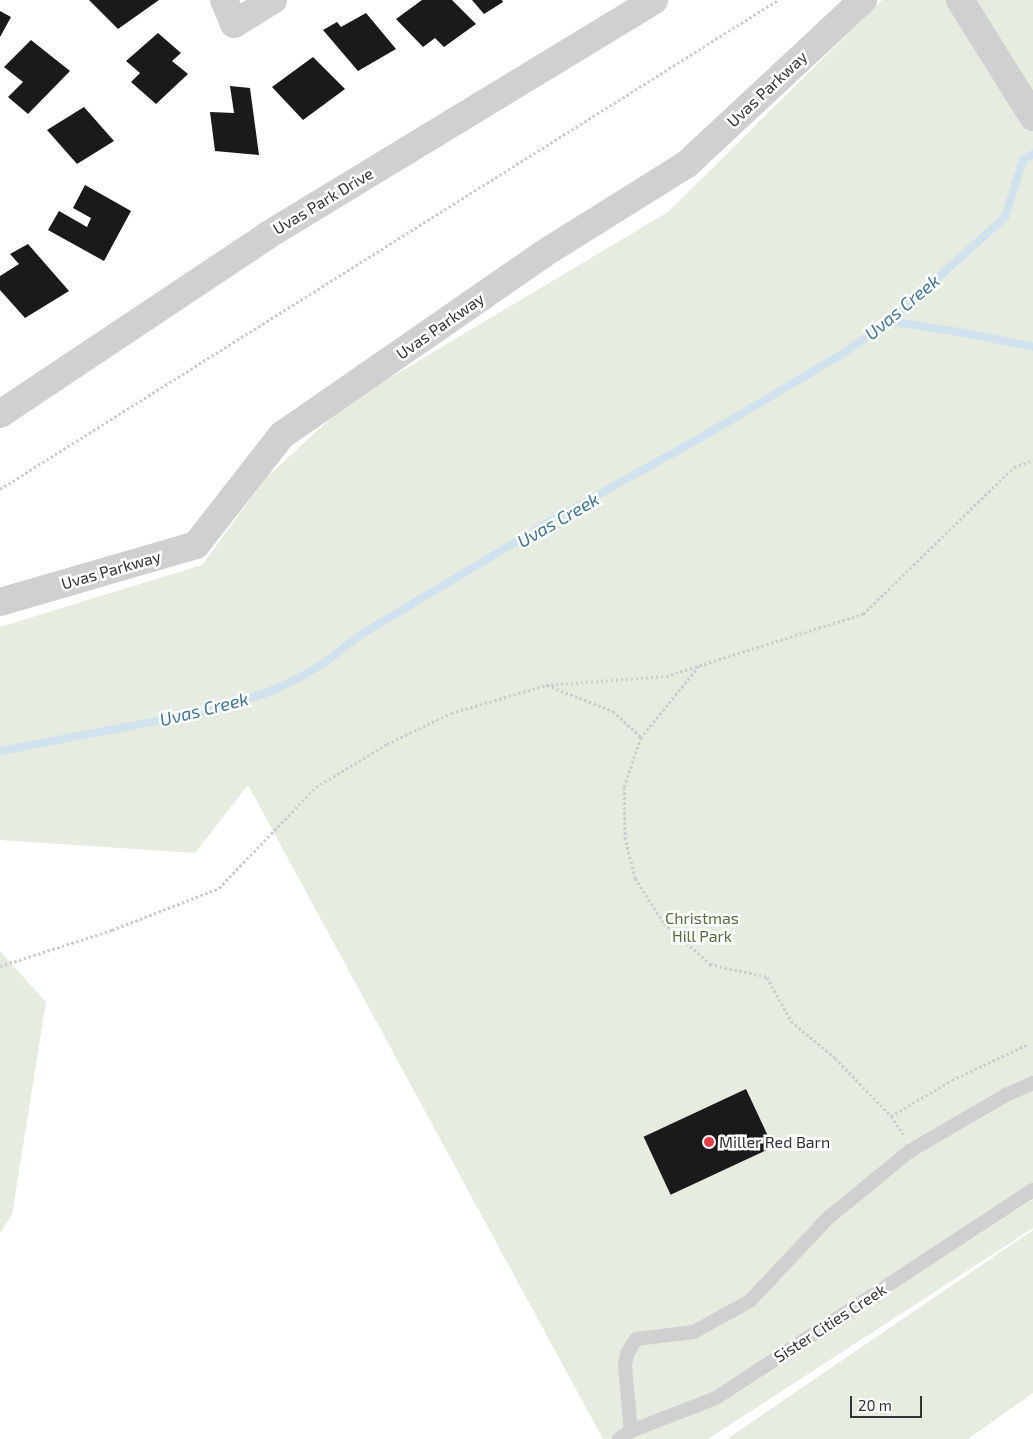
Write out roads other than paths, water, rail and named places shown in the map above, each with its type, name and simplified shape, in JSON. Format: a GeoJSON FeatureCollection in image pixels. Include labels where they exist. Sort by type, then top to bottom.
{"type":"FeatureCollection","features":[{"type":"Feature","properties":{"kind":"street"},"geometry":{"type":"LineString","coordinates":[[224,0],[234,24],[273,0]]}},
{"type":"Feature","properties":{"kind":"street","name":"Uvas Park Drive"},"geometry":{"type":"LineString","coordinates":[[0,414],[268,235],[654,0]]}},
{"type":"Feature","properties":{"kind":"street","name":"Uvas Parkway"},"geometry":{"type":"LineString","coordinates":[[0,602],[196,545],[282,435],[543,254],[687,164],[863,0]]}},
{"type":"Feature","properties":{"kind":"street"},"geometry":{"type":"LineString","coordinates":[[960,0],[1033,117]]}},
{"type":"Feature","properties":{"kind":"lane"},"geometry":{"type":"LineString","coordinates":[[625,1435],[625,1366],[627,1354],[636,1339],[694,1332],[750,1301],[828,1218],[910,1151],[1006,1095],[1033,1083]]}},
{"type":"Feature","properties":{"kind":"lane","name":"Sister Cities Creek"},"geometry":{"type":"LineString","coordinates":[[625,1435],[716,1398],[1033,1190]]}},
{"type":"Feature","properties":{"kind":"waterway","name":"Uvas Creek"},"geometry":{"type":"LineString","coordinates":[[0,751],[210,711],[269,692],[297,679],[324,663],[362,634],[549,522],[702,437],[839,356],[890,321],[1005,217],[1023,160],[1033,154]]}},
{"type":"Feature","properties":{"kind":"waterway"},"geometry":{"type":"LineString","coordinates":[[890,321],[965,333],[1033,347]]}},
{"type":"Feature","properties":{"kind":"place","name":"Miller Red Barn"},"geometry":{"type":"Point","coordinates":[709,1142]}},
{"type":"Feature","properties":{"kind":"park label","name":"Christmas Hill Park"},"geometry":{"type":"Point","coordinates":[702,927]}}]}
